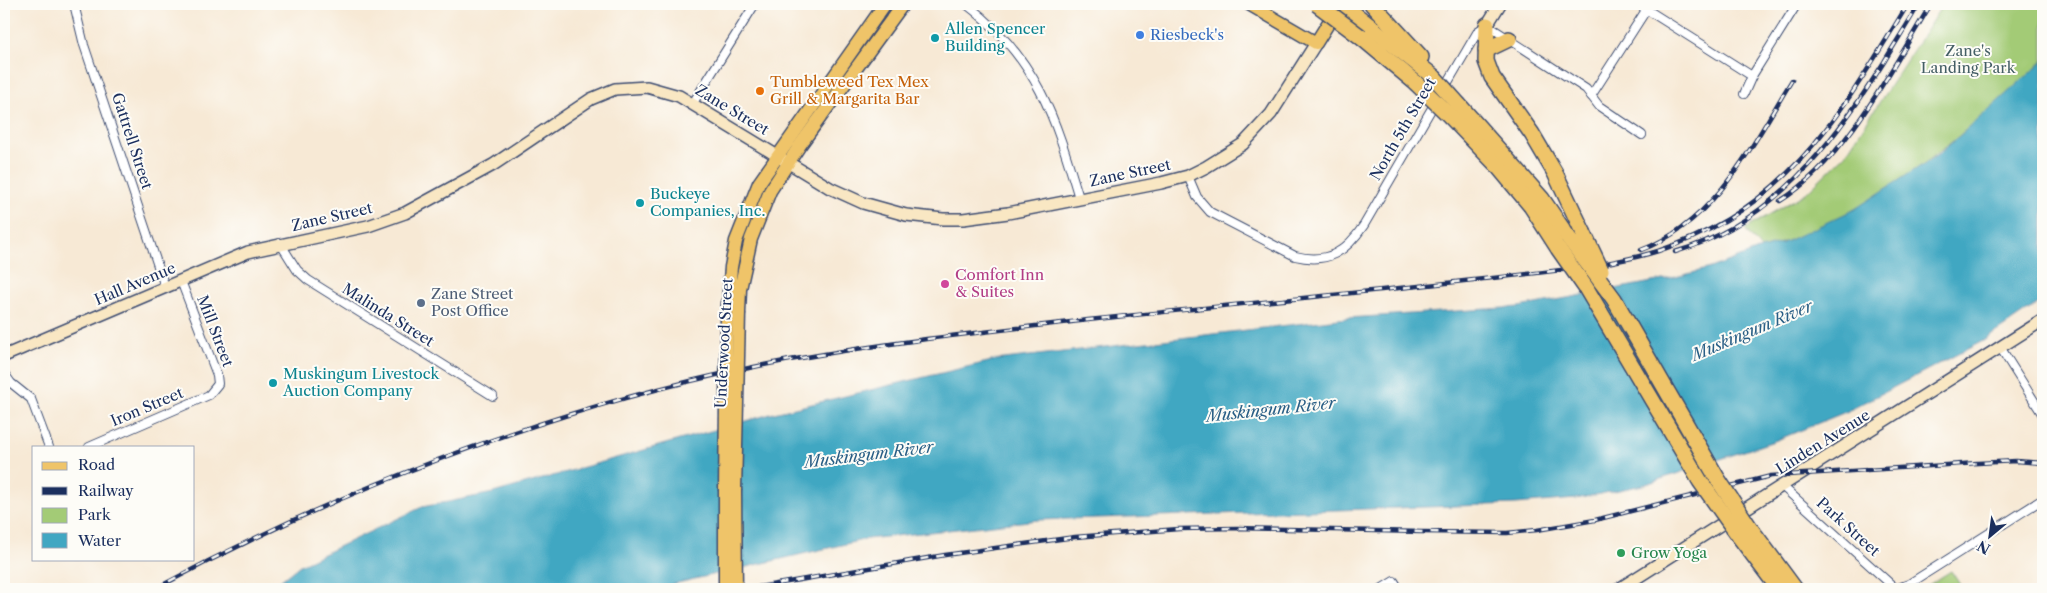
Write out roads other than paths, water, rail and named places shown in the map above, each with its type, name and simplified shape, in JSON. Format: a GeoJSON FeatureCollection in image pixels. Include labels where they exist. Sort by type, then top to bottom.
{"type":"FeatureCollection","features":[{"type":"Feature","properties":{"kind":"highway"},"geometry":{"type":"LineString","coordinates":[[1317,4],[1454,110]]}},
{"type":"Feature","properties":{"kind":"highway"},"geometry":{"type":"LineString","coordinates":[[1341,4],[1369,24],[1434,77]]}},
{"type":"Feature","properties":{"kind":"highway"},"geometry":{"type":"LineString","coordinates":[[1374,6],[1425,62],[1454,110],[1496,164],[1614,299]]}},
{"type":"Feature","properties":{"kind":"highway"},"geometry":{"type":"LineString","coordinates":[[1487,25],[1486,60],[1492,77],[1532,134],[1550,165],[1614,299],[1717,478],[1744,532],[1779,589]]}},
{"type":"Feature","properties":{"kind":"highway"},"geometry":{"type":"LineString","coordinates":[[1486,50],[1510,39]]}},
{"type":"Feature","properties":{"kind":"highway"},"geometry":{"type":"LineString","coordinates":[[1563,242],[1586,288],[1700,481],[1795,589]]}},
{"type":"Feature","properties":{"kind":"main road","name":"Underwood Street"},"geometry":{"type":"LineString","coordinates":[[730,491],[733,314],[730,267],[739,232],[756,189],[777,154],[884,4]]}},
{"type":"Feature","properties":{"kind":"main road","name":"Underwood Street"},"geometry":{"type":"LineString","coordinates":[[733,314],[751,239],[770,191],[903,4]]}},
{"type":"Feature","properties":{"kind":"main road"},"geometry":{"type":"LineString","coordinates":[[1249,4],[1316,43],[1341,4]]}},
{"type":"Feature","properties":{"kind":"main road","name":"North 5th Street"},"geometry":{"type":"LineString","coordinates":[[1487,25],[1500,4]]}},
{"type":"Feature","properties":{"kind":"main road","name":"Zane Street"},"geometry":{"type":"LineString","coordinates":[[280,244],[368,226],[405,213],[493,165],[576,108],[603,93],[628,87],[647,87],[666,91],[693,103],[830,188],[863,203],[924,218],[950,219],[984,216],[1079,198],[1188,176],[1224,158],[1243,144],[1271,114],[1316,43]]}},
{"type":"Feature","properties":{"kind":"main road","name":"Hall Avenue"},"geometry":{"type":"LineString","coordinates":[[4,356],[248,252],[280,244]]}},
{"type":"Feature","properties":{"kind":"main road","name":"Linden Avenue"},"geometry":{"type":"LineString","coordinates":[[1619,589],[2043,320]]}},
{"type":"Feature","properties":{"kind":"main road"},"geometry":{"type":"LineString","coordinates":[[725,589],[730,491]]}},
{"type":"Feature","properties":{"kind":"main road"},"geometry":{"type":"LineString","coordinates":[[730,491],[736,589]]}},
{"type":"Feature","properties":{"kind":"street","name":"Gattrell Street"},"geometry":{"type":"LineString","coordinates":[[74,4],[84,44],[165,287]]}},
{"type":"Feature","properties":{"kind":"street"},"geometry":{"type":"LineString","coordinates":[[693,103],[755,4]]}},
{"type":"Feature","properties":{"kind":"street"},"geometry":{"type":"LineString","coordinates":[[966,4],[995,28],[1011,46],[1041,89],[1054,117],[1079,198]]}},
{"type":"Feature","properties":{"kind":"street"},"geometry":{"type":"LineString","coordinates":[[1638,4],[1648,6],[1752,76]]}},
{"type":"Feature","properties":{"kind":"street"},"geometry":{"type":"LineString","coordinates":[[1744,94],[1752,76],[1797,4]]}},
{"type":"Feature","properties":{"kind":"street"},"geometry":{"type":"LineString","coordinates":[[1592,96],[1648,6]]}},
{"type":"Feature","properties":{"kind":"street"},"geometry":{"type":"LineString","coordinates":[[1487,25],[1586,89],[1599,106],[1642,135]]}},
{"type":"Feature","properties":{"kind":"street","name":"North 5th Street"},"geometry":{"type":"LineString","coordinates":[[1188,176],[1197,197],[1210,212],[1294,256],[1308,259],[1321,258],[1343,250],[1352,242],[1478,31],[1487,25]]}},
{"type":"Feature","properties":{"kind":"street","name":"Malinda Street"},"geometry":{"type":"LineString","coordinates":[[280,244],[296,270],[308,280],[493,396]]}},
{"type":"Feature","properties":{"kind":"street","name":"Mill Street"},"geometry":{"type":"LineString","coordinates":[[181,281],[217,375],[218,384],[214,392]]}},
{"type":"Feature","properties":{"kind":"street"},"geometry":{"type":"LineString","coordinates":[[2000,347],[2043,415]]}},
{"type":"Feature","properties":{"kind":"street"},"geometry":{"type":"LineString","coordinates":[[4,373],[11,383],[30,399],[49,446]]}},
{"type":"Feature","properties":{"kind":"street","name":"Iron Street"},"geometry":{"type":"LineString","coordinates":[[91,446],[196,402],[214,392]]}},
{"type":"Feature","properties":{"kind":"street","name":"Park Street"},"geometry":{"type":"LineString","coordinates":[[1782,486],[1896,589]]}},
{"type":"Feature","properties":{"kind":"street"},"geometry":{"type":"LineString","coordinates":[[1896,589],[1909,584],[2043,498]]}},
{"type":"Feature","properties":{"kind":"street"},"geometry":{"type":"LineString","coordinates":[[1380,589],[1394,580],[1399,589]]}},
{"type":"Feature","properties":{"kind":"water","name":"Muskingum River"},"geometry":{"type":"Polygon","coordinates":[[[2043,61],[2043,300],[1983,341],[1848,411],[1777,440],[1643,485],[1576,499],[1516,504],[1038,520],[867,539],[652,589],[270,589],[300,565],[422,507],[493,493],[774,413],[996,360],[1347,318],[1519,307],[1668,279],[1711,268],[1761,249],[1783,243],[1855,209],[1939,154],[2043,61]]]}},
{"type":"Feature","properties":{"kind":"railway"},"geometry":{"type":"LineString","coordinates":[[155,589],[295,519],[369,487],[520,430],[673,385],[749,368],[876,346],[1088,320],[1561,270],[1622,260],[1658,251],[1703,233],[1742,210],[1777,183],[1807,153],[1834,119],[1859,83],[1908,4]]}},
{"type":"Feature","properties":{"kind":"railway"},"geometry":{"type":"LineString","coordinates":[[1675,252],[1710,239],[1741,222],[1770,201],[1797,177],[1821,151],[1864,93],[1919,4]]}},
{"type":"Feature","properties":{"kind":"railway"},"geometry":{"type":"LineString","coordinates":[[1780,201],[1804,184],[1846,138],[1883,84],[1931,4]]}},
{"type":"Feature","properties":{"kind":"railway"},"geometry":{"type":"LineString","coordinates":[[1641,250],[1667,237],[1691,221],[1711,201],[1730,179],[1792,80]]}},
{"type":"Feature","properties":{"kind":"railway"},"geometry":{"type":"LineString","coordinates":[[747,589],[945,555],[1075,537],[1179,529],[1237,528],[1507,533],[1595,520],[1771,476],[2016,461],[2043,463]]}},
{"type":"Feature","properties":{"kind":"place","name":"Riesbeck's"},"geometry":{"type":"Point","coordinates":[1140,35]}},
{"type":"Feature","properties":{"kind":"place","name":"Allen Spencer Building"},"geometry":{"type":"Point","coordinates":[935,38]}},
{"type":"Feature","properties":{"kind":"place","name":"Tumbleweed Tex Mex Grill & Margarita Bar"},"geometry":{"type":"Point","coordinates":[760,91]}},
{"type":"Feature","properties":{"kind":"place","name":"Buckeye Companies, Inc."},"geometry":{"type":"Point","coordinates":[640,203]}},
{"type":"Feature","properties":{"kind":"place","name":"Comfort Inn & Suites"},"geometry":{"type":"Point","coordinates":[945,284]}},
{"type":"Feature","properties":{"kind":"place","name":"Zane Street Post Office"},"geometry":{"type":"Point","coordinates":[421,303]}},
{"type":"Feature","properties":{"kind":"place","name":"Muskingum Livestock Auction Company"},"geometry":{"type":"Point","coordinates":[273,383]}},
{"type":"Feature","properties":{"kind":"place","name":"Grow Yoga"},"geometry":{"type":"Point","coordinates":[1621,553]}},
{"type":"Feature","properties":{"kind":"park label","name":"Zane's Landing Park"},"geometry":{"type":"Point","coordinates":[1968,60]}}]}
